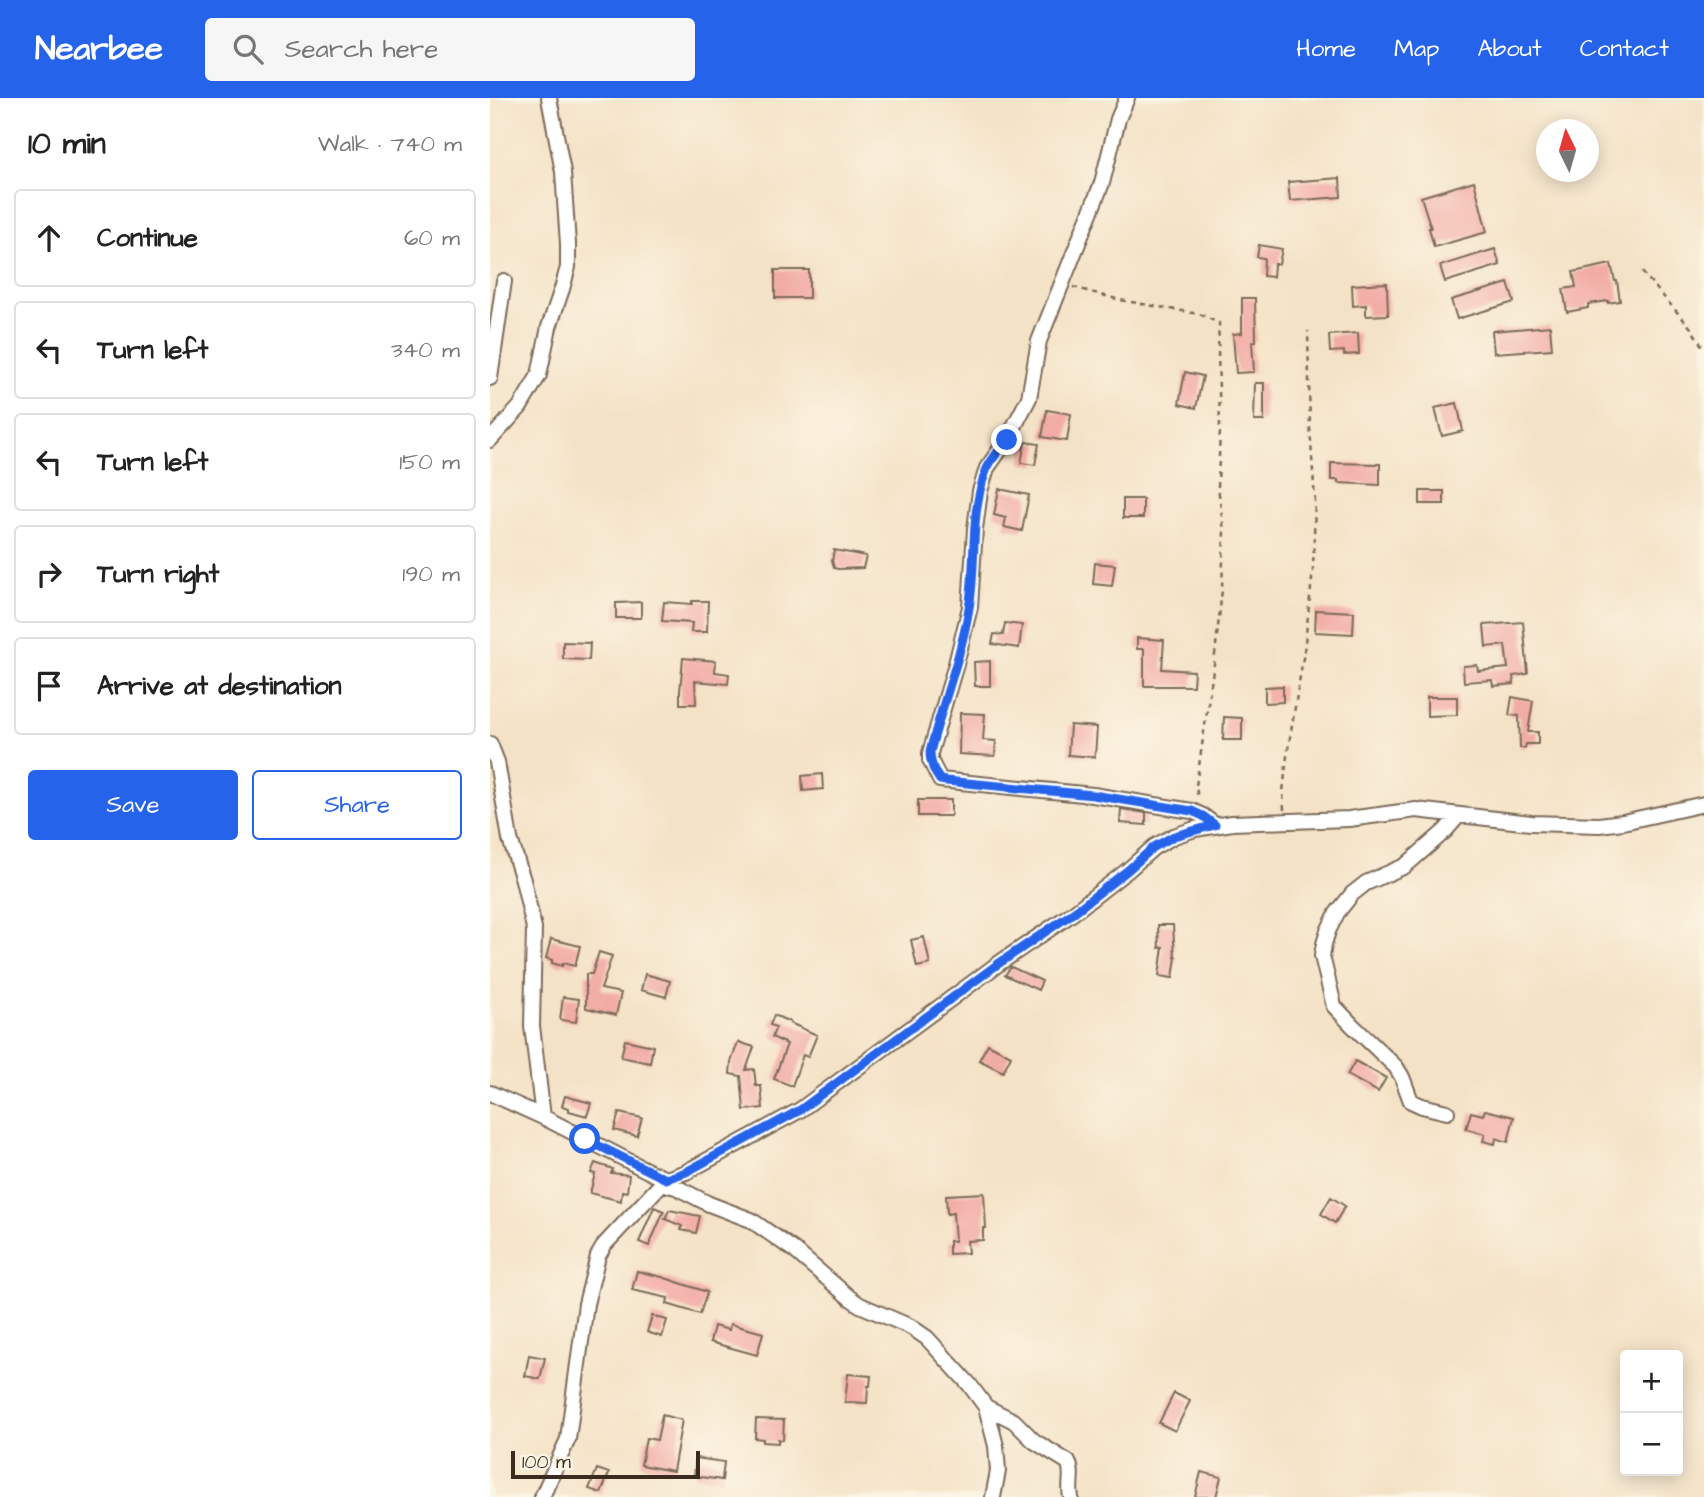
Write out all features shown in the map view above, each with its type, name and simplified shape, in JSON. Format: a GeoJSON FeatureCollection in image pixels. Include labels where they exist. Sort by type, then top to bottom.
{"type":"FeatureCollection","features":[{"type":"Feature","properties":{"kind":"street"},"geometry":{"type":"LineString","coordinates":[[490,440],[520,407],[539,375],[568,267],[564,172],[549,98]]}},
{"type":"Feature","properties":{"kind":"street"},"geometry":{"type":"LineString","coordinates":[[1127,98],[1118,119],[1102,183],[1039,341],[1029,398],[1007,440],[987,468],[977,510],[970,607],[930,760],[940,780],[1093,795],[1192,811],[1209,820]]}},
{"type":"Feature","properties":{"kind":"street"},"geometry":{"type":"LineString","coordinates":[[490,378],[504,281]]}},
{"type":"Feature","properties":{"kind":"street"},"geometry":{"type":"LineString","coordinates":[[490,744],[497,762],[510,839],[534,928],[532,1026],[543,1117]]}},
{"type":"Feature","properties":{"kind":"street"},"geometry":{"type":"LineString","coordinates":[[542,1497],[568,1438],[586,1304],[598,1256],[605,1244],[664,1181],[686,1172],[800,1110],[998,964],[1073,913],[1154,847],[1209,820],[1349,818],[1416,810],[1531,823],[1600,825],[1704,804]]}},
{"type":"Feature","properties":{"kind":"street"},"geometry":{"type":"LineString","coordinates":[[1447,1112],[1411,1101],[1396,1067],[1335,1006],[1322,956],[1328,931],[1337,913],[1352,894],[1366,883],[1405,866],[1459,815]]}},
{"type":"Feature","properties":{"kind":"street"},"geometry":{"type":"LineString","coordinates":[[490,1093],[543,1117],[709,1204],[751,1220],[794,1250],[860,1305],[911,1326],[927,1338],[969,1384],[986,1408],[996,1446],[998,1471],[993,1497]]}},
{"type":"Feature","properties":{"kind":"street"},"geometry":{"type":"LineString","coordinates":[[986,1408],[1014,1421],[1034,1441],[1068,1462],[1071,1467],[1071,1497]]}},
{"type":"Feature","properties":{"kind":"path"},"geometry":{"type":"LineString","coordinates":[[1642,272],[1691,328],[1704,349]]}},
{"type":"Feature","properties":{"kind":"path"},"geometry":{"type":"LineString","coordinates":[[1069,286],[1120,300],[1199,314],[1219,323],[1218,487],[1224,530],[1222,578],[1214,664],[1196,786],[1199,806],[1209,820]]}},
{"type":"Feature","properties":{"kind":"path"},"geometry":{"type":"LineString","coordinates":[[1284,820],[1283,792],[1304,652],[1314,544],[1315,501],[1308,331]]}},
{"type":"Feature","properties":{"kind":"building"},"geometry":{"type":"Polygon","coordinates":[[[1340,178],[1341,197],[1290,201],[1288,182],[1340,178]]]}},
{"type":"Feature","properties":{"kind":"building"},"geometry":{"type":"Polygon","coordinates":[[[1474,181],[1487,232],[1434,247],[1421,197],[1474,181]]]}},
{"type":"Feature","properties":{"kind":"building"},"geometry":{"type":"Polygon","coordinates":[[[1259,245],[1282,249],[1279,264],[1274,264],[1273,277],[1263,276],[1264,258],[1257,257],[1259,245]]]}},
{"type":"Feature","properties":{"kind":"building"},"geometry":{"type":"Polygon","coordinates":[[[1495,249],[1500,265],[1445,282],[1440,266],[1495,249]]]}},
{"type":"Feature","properties":{"kind":"building"},"geometry":{"type":"Polygon","coordinates":[[[1611,264],[1620,301],[1588,304],[1588,308],[1567,312],[1563,289],[1576,287],[1573,272],[1611,264]]]}},
{"type":"Feature","properties":{"kind":"building"},"geometry":{"type":"Polygon","coordinates":[[[775,270],[809,270],[809,298],[775,298],[775,270]]]}},
{"type":"Feature","properties":{"kind":"building"},"geometry":{"type":"Polygon","coordinates":[[[1387,283],[1388,315],[1366,316],[1366,305],[1353,306],[1352,285],[1387,283]]]}},
{"type":"Feature","properties":{"kind":"building"},"geometry":{"type":"Polygon","coordinates":[[[1508,283],[1514,302],[1457,319],[1451,300],[1508,283]]]}},
{"type":"Feature","properties":{"kind":"building"},"geometry":{"type":"Polygon","coordinates":[[[1242,298],[1255,298],[1256,341],[1252,342],[1254,372],[1236,373],[1233,334],[1242,333],[1242,298]]]}},
{"type":"Feature","properties":{"kind":"building"},"geometry":{"type":"Polygon","coordinates":[[[1550,326],[1552,349],[1494,353],[1492,331],[1550,326]]]}},
{"type":"Feature","properties":{"kind":"building"},"geometry":{"type":"Polygon","coordinates":[[[1358,333],[1359,354],[1330,352],[1329,335],[1358,333]]]}},
{"type":"Feature","properties":{"kind":"building"},"geometry":{"type":"Polygon","coordinates":[[[1185,372],[1203,376],[1196,408],[1179,404],[1185,372]]]}},
{"type":"Feature","properties":{"kind":"building"},"geometry":{"type":"Polygon","coordinates":[[[1255,383],[1264,383],[1264,421],[1254,421],[1255,383]]]}},
{"type":"Feature","properties":{"kind":"building"},"geometry":{"type":"Polygon","coordinates":[[[1457,403],[1463,431],[1442,436],[1435,408],[1457,403]]]}},
{"type":"Feature","properties":{"kind":"building"},"geometry":{"type":"Polygon","coordinates":[[[1047,410],[1071,414],[1067,441],[1042,437],[1047,410]]]}},
{"type":"Feature","properties":{"kind":"building"},"geometry":{"type":"Polygon","coordinates":[[[1025,442],[1039,444],[1035,465],[1021,463],[1025,442]]]}},
{"type":"Feature","properties":{"kind":"building"},"geometry":{"type":"Polygon","coordinates":[[[1331,463],[1380,464],[1380,485],[1338,483],[1338,480],[1331,480],[1331,463]]]}},
{"type":"Feature","properties":{"kind":"building"},"geometry":{"type":"Polygon","coordinates":[[[999,489],[1029,495],[1022,531],[1004,527],[1006,518],[994,515],[999,489]]]}},
{"type":"Feature","properties":{"kind":"building"},"geometry":{"type":"Polygon","coordinates":[[[1420,491],[1444,491],[1444,504],[1420,504],[1420,491]]]}},
{"type":"Feature","properties":{"kind":"building"},"geometry":{"type":"Polygon","coordinates":[[[1123,499],[1143,499],[1143,518],[1123,518],[1123,499]]]}},
{"type":"Feature","properties":{"kind":"building"},"geometry":{"type":"Polygon","coordinates":[[[834,550],[866,556],[863,568],[834,568],[834,550]]]}},
{"type":"Feature","properties":{"kind":"building"},"geometry":{"type":"Polygon","coordinates":[[[1095,563],[1115,565],[1112,586],[1093,584],[1095,563]]]}},
{"type":"Feature","properties":{"kind":"building"},"geometry":{"type":"Polygon","coordinates":[[[692,601],[708,601],[707,632],[691,632],[692,623],[662,621],[664,602],[692,604],[692,601]]]}},
{"type":"Feature","properties":{"kind":"building"},"geometry":{"type":"Polygon","coordinates":[[[641,602],[641,618],[616,618],[616,603],[641,602]]]}},
{"type":"Feature","properties":{"kind":"building"},"geometry":{"type":"Polygon","coordinates":[[[1316,610],[1354,612],[1353,634],[1315,632],[1316,610]]]}},
{"type":"Feature","properties":{"kind":"building"},"geometry":{"type":"Polygon","coordinates":[[[1523,622],[1528,674],[1513,676],[1514,684],[1493,686],[1492,680],[1464,682],[1463,666],[1477,665],[1478,671],[1508,668],[1505,645],[1486,647],[1484,625],[1523,622]]]}},
{"type":"Feature","properties":{"kind":"building"},"geometry":{"type":"Polygon","coordinates":[[[1005,623],[1022,625],[1019,648],[992,644],[994,634],[1003,635],[1005,623]]]}},
{"type":"Feature","properties":{"kind":"building"},"geometry":{"type":"Polygon","coordinates":[[[1137,638],[1164,640],[1162,669],[1194,671],[1193,686],[1144,686],[1144,649],[1137,649],[1137,638]]]}},
{"type":"Feature","properties":{"kind":"building"},"geometry":{"type":"Polygon","coordinates":[[[563,642],[590,643],[589,660],[563,659],[563,642]]]}},
{"type":"Feature","properties":{"kind":"building"},"geometry":{"type":"Polygon","coordinates":[[[683,658],[716,661],[715,672],[729,674],[728,684],[695,681],[696,704],[680,704],[683,658]]]}},
{"type":"Feature","properties":{"kind":"building"},"geometry":{"type":"Polygon","coordinates":[[[990,661],[990,686],[975,686],[974,662],[990,661]]]}},
{"type":"Feature","properties":{"kind":"building"},"geometry":{"type":"Polygon","coordinates":[[[1283,686],[1283,702],[1265,703],[1265,687],[1283,686]]]}},
{"type":"Feature","properties":{"kind":"building"},"geometry":{"type":"Polygon","coordinates":[[[1427,697],[1457,697],[1457,715],[1427,716],[1427,697]]]}},
{"type":"Feature","properties":{"kind":"building"},"geometry":{"type":"Polygon","coordinates":[[[1512,697],[1533,701],[1528,732],[1538,732],[1538,744],[1526,744],[1525,748],[1520,748],[1519,716],[1509,715],[1512,697]]]}},
{"type":"Feature","properties":{"kind":"building"},"geometry":{"type":"Polygon","coordinates":[[[960,713],[985,714],[983,740],[996,741],[995,756],[959,754],[960,713]]]}},
{"type":"Feature","properties":{"kind":"building"},"geometry":{"type":"Polygon","coordinates":[[[1224,717],[1242,718],[1242,740],[1223,740],[1224,717]]]}},
{"type":"Feature","properties":{"kind":"building"},"geometry":{"type":"Polygon","coordinates":[[[1070,725],[1097,727],[1095,757],[1068,755],[1070,725]]]}},
{"type":"Feature","properties":{"kind":"building"},"geometry":{"type":"Polygon","coordinates":[[[822,774],[823,789],[803,791],[802,776],[822,774]]]}},
{"type":"Feature","properties":{"kind":"building"},"geometry":{"type":"Polygon","coordinates":[[[918,800],[951,800],[951,816],[918,816],[918,800]]]}},
{"type":"Feature","properties":{"kind":"building"},"geometry":{"type":"Polygon","coordinates":[[[1121,809],[1146,813],[1146,825],[1120,823],[1121,809]]]}},
{"type":"Feature","properties":{"kind":"building"},"geometry":{"type":"Polygon","coordinates":[[[1158,925],[1173,925],[1176,957],[1173,978],[1159,976],[1163,947],[1159,948],[1158,925]]]}},
{"type":"Feature","properties":{"kind":"building"},"geometry":{"type":"Polygon","coordinates":[[[924,937],[930,964],[917,967],[911,940],[924,937]]]}},
{"type":"Feature","properties":{"kind":"building"},"geometry":{"type":"Polygon","coordinates":[[[551,939],[580,946],[575,966],[563,963],[562,966],[546,958],[551,939]]]}},
{"type":"Feature","properties":{"kind":"building"},"geometry":{"type":"Polygon","coordinates":[[[599,952],[612,956],[601,989],[621,993],[616,1015],[586,1008],[586,974],[592,974],[599,952]]]}},
{"type":"Feature","properties":{"kind":"building"},"geometry":{"type":"Polygon","coordinates":[[[1011,967],[1042,981],[1038,990],[1005,975],[1011,967]]]}},
{"type":"Feature","properties":{"kind":"building"},"geometry":{"type":"Polygon","coordinates":[[[645,974],[670,981],[666,997],[641,990],[645,974]]]}},
{"type":"Feature","properties":{"kind":"building"},"geometry":{"type":"Polygon","coordinates":[[[563,997],[579,999],[576,1022],[560,1020],[563,997]]]}},
{"type":"Feature","properties":{"kind":"building"},"geometry":{"type":"Polygon","coordinates":[[[774,1015],[817,1035],[808,1057],[803,1055],[792,1086],[774,1079],[787,1044],[772,1037],[776,1027],[770,1025],[774,1015]]]}},
{"type":"Feature","properties":{"kind":"building"},"geometry":{"type":"Polygon","coordinates":[[[625,1040],[653,1046],[650,1063],[621,1057],[625,1040]]]}},
{"type":"Feature","properties":{"kind":"building"},"geometry":{"type":"Polygon","coordinates":[[[738,1042],[754,1047],[746,1070],[754,1069],[756,1086],[761,1086],[763,1108],[744,1110],[741,1076],[730,1074],[738,1042]]]}},
{"type":"Feature","properties":{"kind":"building"},"geometry":{"type":"Polygon","coordinates":[[[988,1044],[1011,1056],[1003,1072],[979,1060],[988,1044]]]}},
{"type":"Feature","properties":{"kind":"building"},"geometry":{"type":"Polygon","coordinates":[[[1355,1061],[1386,1078],[1378,1092],[1347,1075],[1355,1061]]]}},
{"type":"Feature","properties":{"kind":"building"},"geometry":{"type":"Polygon","coordinates":[[[565,1096],[591,1103],[587,1116],[562,1106],[565,1096]]]}},
{"type":"Feature","properties":{"kind":"building"},"geometry":{"type":"Polygon","coordinates":[[[1485,1110],[1514,1117],[1508,1142],[1496,1138],[1495,1144],[1483,1141],[1485,1134],[1466,1129],[1471,1112],[1483,1115],[1485,1110]]]}},
{"type":"Feature","properties":{"kind":"building"},"geometry":{"type":"Polygon","coordinates":[[[619,1113],[642,1118],[637,1136],[614,1130],[619,1113]]]}},
{"type":"Feature","properties":{"kind":"building"},"geometry":{"type":"Polygon","coordinates":[[[595,1163],[613,1169],[611,1173],[629,1175],[627,1192],[622,1191],[621,1201],[590,1193],[595,1174],[591,1173],[595,1163]]]}},
{"type":"Feature","properties":{"kind":"building"},"geometry":{"type":"Polygon","coordinates":[[[984,1193],[986,1228],[983,1228],[983,1240],[967,1241],[968,1253],[949,1254],[949,1241],[955,1241],[953,1213],[947,1214],[946,1195],[984,1193]]]}},
{"type":"Feature","properties":{"kind":"building"},"geometry":{"type":"Polygon","coordinates":[[[1331,1197],[1345,1206],[1335,1223],[1321,1214],[1331,1197]]]}},
{"type":"Feature","properties":{"kind":"building"},"geometry":{"type":"Polygon","coordinates":[[[654,1207],[664,1211],[649,1246],[639,1242],[654,1207]]]}},
{"type":"Feature","properties":{"kind":"building"},"geometry":{"type":"Polygon","coordinates":[[[669,1210],[700,1216],[696,1233],[681,1230],[682,1226],[665,1219],[669,1210]]]}},
{"type":"Feature","properties":{"kind":"building"},"geometry":{"type":"Polygon","coordinates":[[[637,1271],[707,1292],[700,1314],[667,1304],[668,1298],[632,1290],[637,1271]]]}},
{"type":"Feature","properties":{"kind":"building"},"geometry":{"type":"Polygon","coordinates":[[[652,1316],[667,1320],[662,1337],[647,1332],[652,1316]]]}},
{"type":"Feature","properties":{"kind":"building"},"geometry":{"type":"Polygon","coordinates":[[[730,1324],[763,1333],[757,1355],[710,1342],[714,1326],[729,1330],[730,1324]]]}},
{"type":"Feature","properties":{"kind":"building"},"geometry":{"type":"Polygon","coordinates":[[[529,1355],[545,1358],[540,1379],[525,1376],[529,1355]]]}},
{"type":"Feature","properties":{"kind":"building"},"geometry":{"type":"Polygon","coordinates":[[[848,1374],[871,1376],[867,1403],[845,1402],[848,1374]]]}},
{"type":"Feature","properties":{"kind":"building"},"geometry":{"type":"Polygon","coordinates":[[[1174,1393],[1190,1401],[1175,1431],[1159,1423],[1174,1393]]]}},
{"type":"Feature","properties":{"kind":"building"},"geometry":{"type":"Polygon","coordinates":[[[662,1415],[682,1420],[673,1471],[641,1465],[646,1438],[657,1440],[662,1415]]]}},
{"type":"Feature","properties":{"kind":"building"},"geometry":{"type":"Polygon","coordinates":[[[756,1419],[784,1420],[783,1440],[778,1439],[778,1443],[763,1442],[763,1439],[755,1438],[756,1419]]]}},
{"type":"Feature","properties":{"kind":"building"},"geometry":{"type":"Polygon","coordinates":[[[696,1458],[724,1462],[722,1480],[694,1476],[696,1458]]]}},
{"type":"Feature","properties":{"kind":"building"},"geometry":{"type":"Polygon","coordinates":[[[597,1469],[609,1473],[601,1493],[589,1489],[597,1469]]]}},
{"type":"Feature","properties":{"kind":"building"},"geometry":{"type":"Polygon","coordinates":[[[1201,1472],[1221,1477],[1216,1497],[1195,1497],[1201,1472]]]}},
{"type":"Feature","properties":{"kind":"route"},"geometry":{"type":"LineString","coordinates":[[585,1139],[666,1179],[686,1172],[800,1110],[998,964],[1073,913],[1154,847],[1174,836],[1215,825],[1192,811],[1093,795],[946,781],[937,776],[930,760],[930,752],[970,607],[980,491],[987,468],[1007,440]]}}]}
